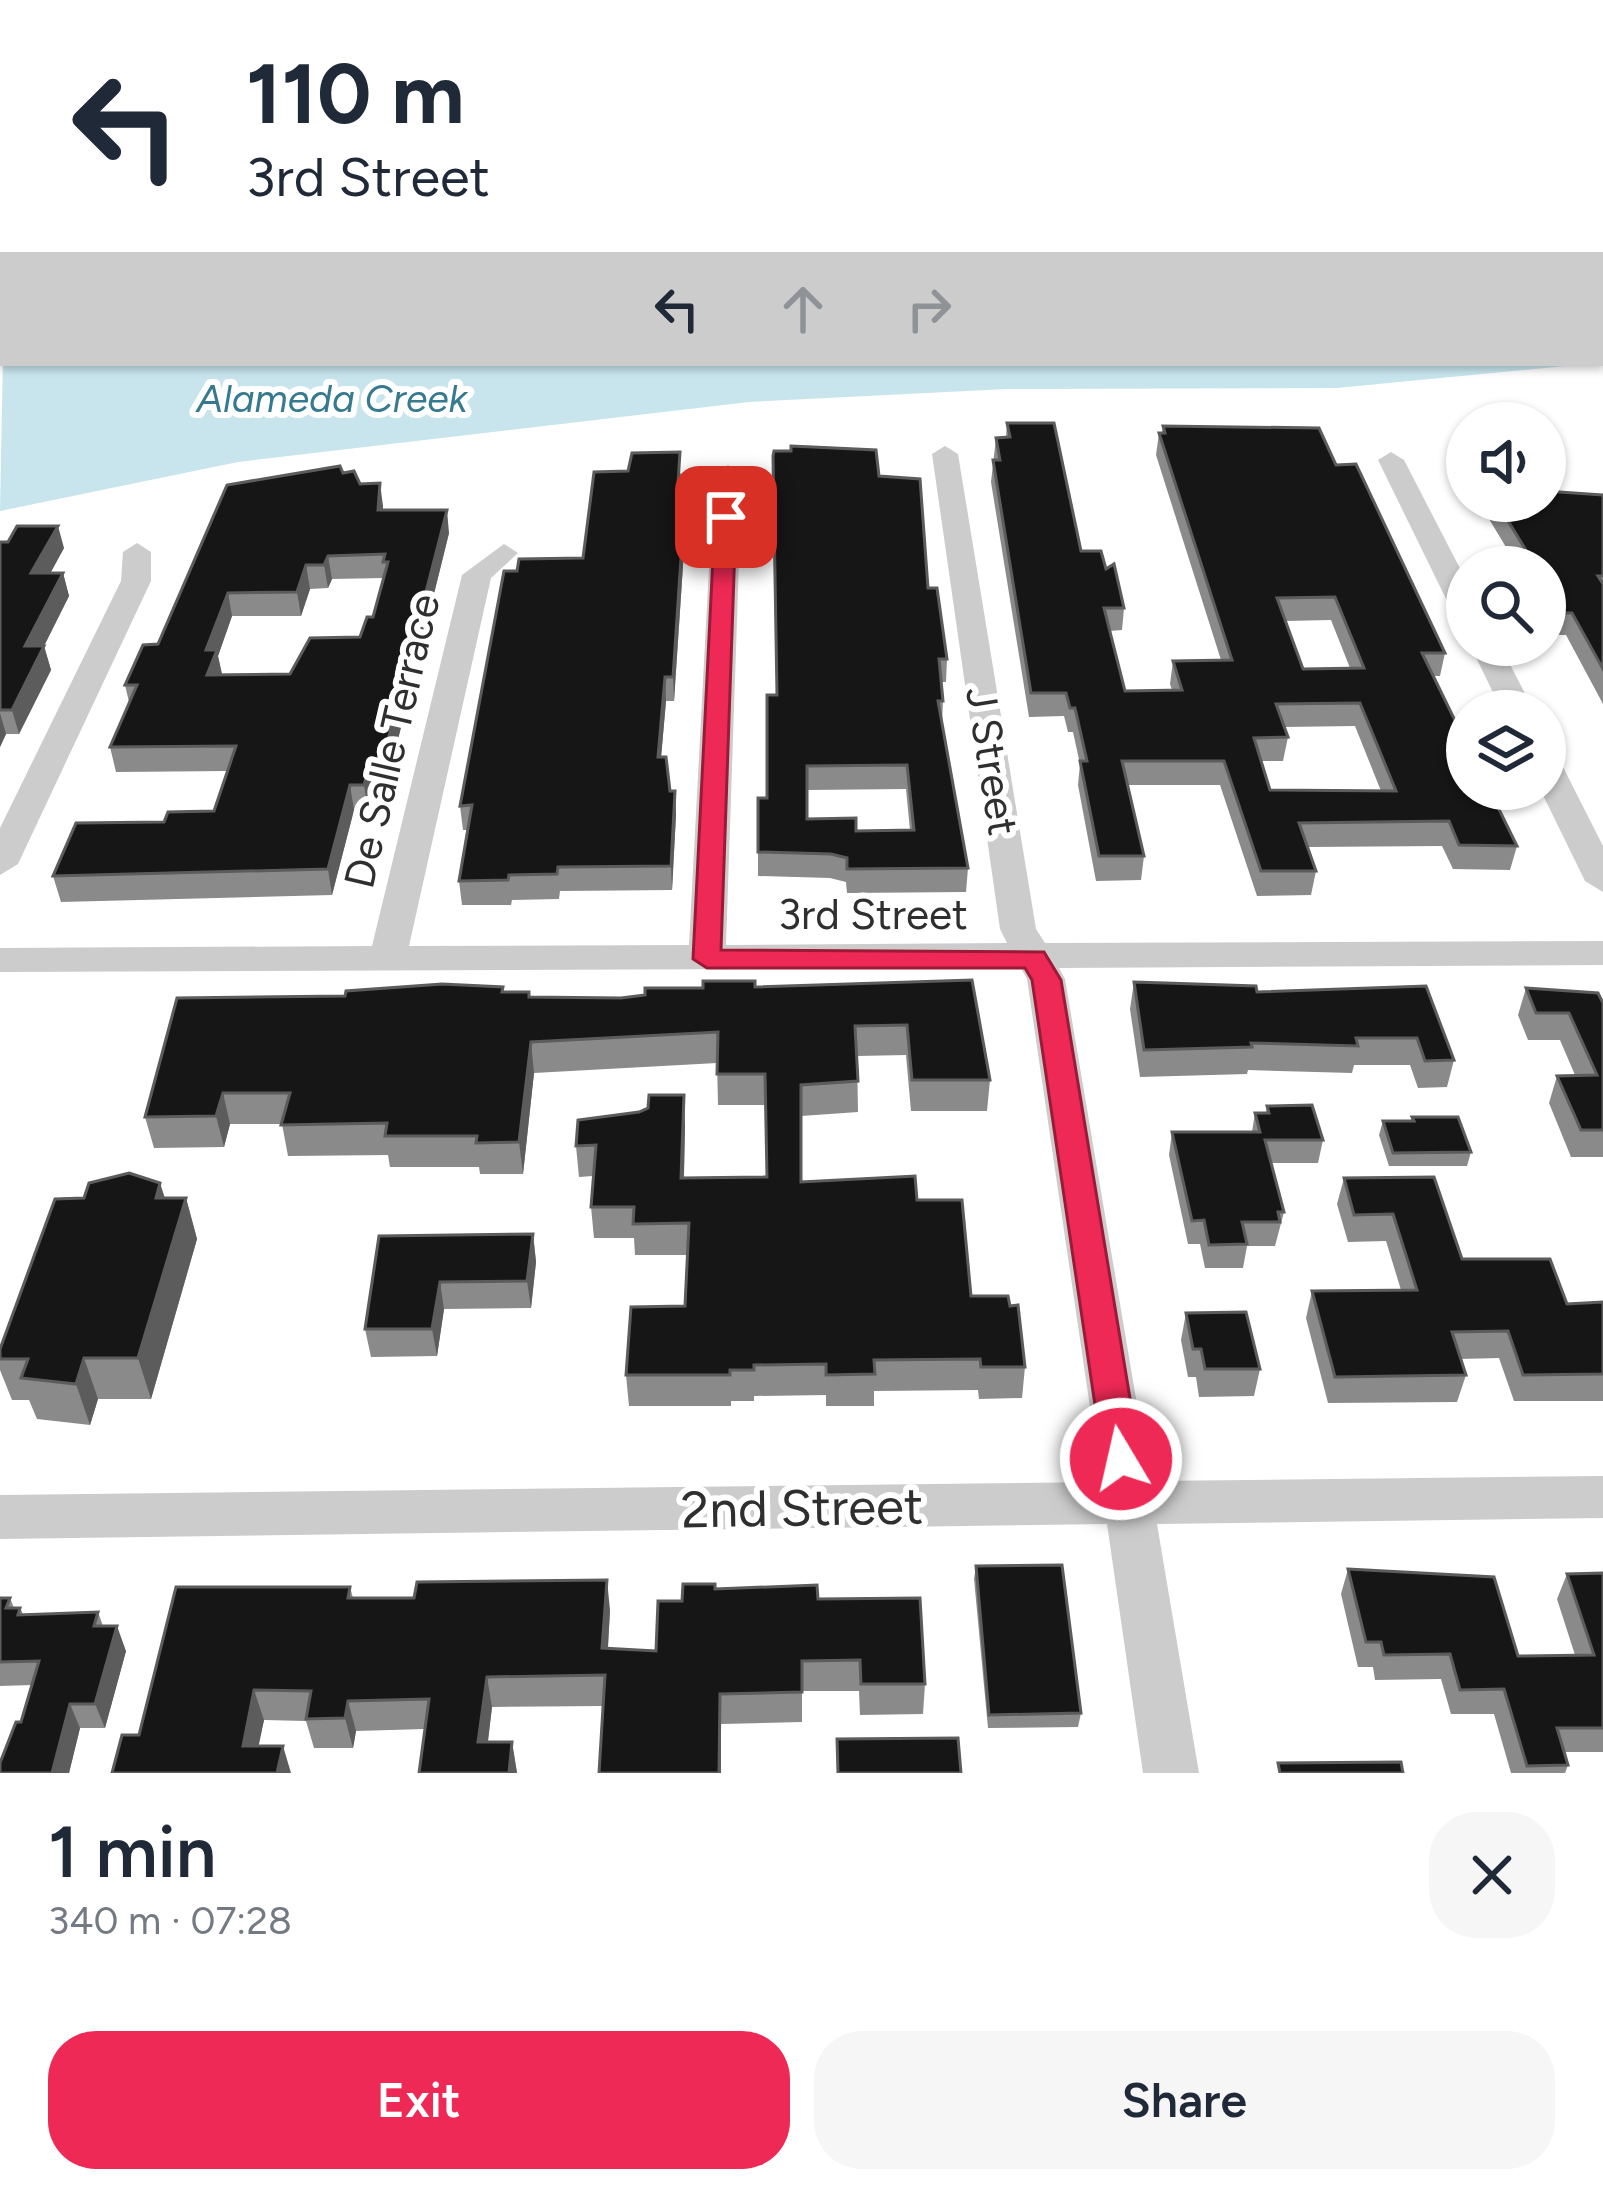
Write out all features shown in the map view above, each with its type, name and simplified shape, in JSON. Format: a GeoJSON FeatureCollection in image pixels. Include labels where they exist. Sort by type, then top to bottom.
{"type":"FeatureCollection","features":[{"type":"Feature","properties":{"kind":"street","name":"J Street"},"geometry":{"type":"LineString","coordinates":[[945,454],[1018,929],[1046,980],[1171,1773]]}},
{"type":"Feature","properties":{"kind":"street"},"geometry":{"type":"LineString","coordinates":[[1391,460],[1446,569]]}},
{"type":"Feature","properties":{"kind":"street"},"geometry":{"type":"LineString","coordinates":[[707,959],[728,472]]}},
{"type":"Feature","properties":{"kind":"street"},"geometry":{"type":"LineString","coordinates":[[0,864],[136,581],[137,552]]}},
{"type":"Feature","properties":{"kind":"street","name":"De Salle Terrace"},"geometry":{"type":"LineString","coordinates":[[387,960],[477,575],[504,553]]}},
{"type":"Feature","properties":{"kind":"street"},"geometry":{"type":"LineString","coordinates":[[1566,807],[1603,881]]}},
{"type":"Feature","properties":{"kind":"street","name":"3rd Street"},"geometry":{"type":"LineString","coordinates":[[0,960],[1603,953]]}},
{"type":"Feature","properties":{"kind":"street","name":"2nd Street"},"geometry":{"type":"LineString","coordinates":[[0,1517],[1603,1497]]}},
{"type":"Feature","properties":{"kind":"water","name":"Alameda Creek"},"geometry":{"type":"Polygon","coordinates":[[[3,366],[1565,366],[1337,388],[1007,389],[749,402],[238,462],[0,511],[3,366]]]}},
{"type":"Feature","properties":{"kind":"building"},"geometry":{"type":"Polygon","coordinates":[[[1007,423],[1054,423],[1081,551],[1101,551],[1106,569],[1114,564],[1124,608],[1104,608],[1125,691],[1182,690],[1173,661],[1232,660],[1159,433],[1165,433],[1163,426],[1319,428],[1336,465],[1356,464],[1445,653],[1422,653],[1446,702],[1446,810],[1499,810],[1517,846],[1459,845],[1449,821],[1299,823],[1316,871],[1261,871],[1224,761],[1122,761],[1144,856],[1099,856],[1075,708],[1070,708],[1066,693],[1031,693],[993,460],[1000,460],[996,438],[1010,437],[1007,423]],[[1335,597],[1277,598],[1303,669],[1364,668],[1335,597]],[[1360,703],[1276,704],[1288,737],[1254,738],[1270,790],[1396,791],[1360,703]]]}},
{"type":"Feature","properties":{"kind":"building"},"geometry":{"type":"Polygon","coordinates":[[[791,446],[876,450],[879,476],[920,479],[928,588],[937,588],[947,659],[939,659],[943,701],[938,701],[968,868],[847,869],[847,858],[831,854],[758,852],[758,798],[767,798],[767,695],[777,695],[773,456],[774,451],[791,451],[791,446]],[[907,765],[807,766],[807,819],[856,818],[856,831],[914,830],[907,765]]]}},
{"type":"Feature","properties":{"kind":"building"},"geometry":{"type":"Polygon","coordinates":[[[680,452],[678,483],[686,483],[673,677],[665,677],[658,757],[666,757],[670,791],[675,791],[671,866],[558,867],[557,874],[459,881],[472,805],[460,806],[504,571],[517,571],[519,559],[583,558],[594,472],[628,471],[632,453],[680,452]]]}},
{"type":"Feature","properties":{"kind":"building"},"geometry":{"type":"Polygon","coordinates":[[[340,466],[343,473],[354,471],[360,484],[380,483],[378,510],[447,510],[381,767],[369,767],[364,785],[350,785],[328,869],[53,876],[76,823],[164,822],[168,812],[214,811],[236,746],[110,747],[137,685],[125,685],[143,645],[158,644],[227,485],[340,466]],[[385,554],[328,556],[324,565],[306,565],[297,592],[228,593],[206,650],[217,650],[207,675],[290,674],[310,638],[360,637],[367,617],[373,617],[388,562],[383,562],[385,554]]]}},
{"type":"Feature","properties":{"kind":"building"},"geometry":{"type":"Polygon","coordinates":[[[1566,492],[1603,495],[1603,576],[1598,576],[1603,584],[1603,669],[1572,613],[1566,613],[1566,546],[1523,546],[1509,522],[1566,522],[1566,492]]]}},
{"type":"Feature","properties":{"kind":"building"},"geometry":{"type":"Polygon","coordinates":[[[17,526],[58,526],[31,573],[63,573],[25,646],[44,646],[12,710],[0,710],[0,542],[8,542],[17,526]]]}},
{"type":"Feature","properties":{"kind":"building"},"geometry":{"type":"Polygon","coordinates":[[[972,980],[990,1080],[912,1080],[907,1025],[855,1026],[858,1081],[801,1085],[801,1182],[915,1176],[917,1200],[962,1200],[971,1296],[1008,1296],[1010,1306],[1018,1305],[1025,1367],[981,1367],[980,1359],[874,1360],[875,1374],[826,1375],[826,1364],[754,1365],[754,1370],[730,1370],[730,1375],[626,1375],[631,1307],[685,1306],[689,1223],[633,1224],[634,1207],[591,1207],[596,1145],[576,1146],[578,1120],[639,1112],[648,1108],[649,1095],[684,1095],[681,1178],[767,1177],[765,1074],[717,1074],[718,1032],[531,1042],[519,1142],[476,1143],[477,1136],[385,1136],[387,1123],[281,1125],[290,1093],[223,1093],[216,1116],[145,1117],[177,998],[345,996],[346,991],[442,984],[503,987],[502,992],[529,992],[529,997],[621,998],[645,995],[645,988],[703,988],[703,981],[755,981],[755,987],[972,980]]]}},
{"type":"Feature","properties":{"kind":"building"},"geometry":{"type":"Polygon","coordinates":[[[1134,982],[1256,986],[1257,992],[1426,986],[1454,1060],[1425,1061],[1417,1038],[1356,1038],[1358,1046],[1251,1043],[1252,1047],[1144,1050],[1134,982]]]}},
{"type":"Feature","properties":{"kind":"building"},"geometry":{"type":"Polygon","coordinates":[[[1526,988],[1598,993],[1603,1003],[1603,1130],[1581,1130],[1557,1076],[1597,1075],[1569,1013],[1536,1013],[1526,988]]]}},
{"type":"Feature","properties":{"kind":"building"},"geometry":{"type":"Polygon","coordinates":[[[1312,1105],[1323,1140],[1265,1140],[1284,1212],[1278,1212],[1280,1222],[1242,1222],[1247,1244],[1209,1245],[1204,1220],[1192,1221],[1172,1132],[1260,1132],[1255,1113],[1269,1113],[1267,1106],[1312,1105]]]}},
{"type":"Feature","properties":{"kind":"building"},"geometry":{"type":"Polygon","coordinates":[[[1412,1117],[1458,1117],[1471,1152],[1393,1153],[1383,1121],[1414,1121],[1412,1117]]]}},
{"type":"Feature","properties":{"kind":"building"},"geometry":{"type":"Polygon","coordinates":[[[129,1173],[160,1183],[156,1198],[186,1198],[138,1358],[84,1358],[76,1384],[21,1378],[28,1359],[0,1359],[0,1349],[55,1199],[84,1198],[89,1183],[129,1173]]]}},
{"type":"Feature","properties":{"kind":"building"},"geometry":{"type":"Polygon","coordinates":[[[1434,1177],[1462,1259],[1550,1259],[1567,1304],[1603,1302],[1603,1374],[1523,1375],[1508,1331],[1452,1332],[1466,1375],[1335,1377],[1312,1291],[1417,1290],[1393,1214],[1354,1215],[1344,1178],[1434,1177]]]}},
{"type":"Feature","properties":{"kind":"building"},"geometry":{"type":"Polygon","coordinates":[[[533,1234],[527,1281],[440,1282],[432,1329],[365,1329],[379,1236],[533,1234]]]}},
{"type":"Feature","properties":{"kind":"building"},"geometry":{"type":"Polygon","coordinates":[[[1246,1312],[1260,1369],[1205,1369],[1201,1349],[1193,1349],[1186,1313],[1246,1312]]]}},
{"type":"Feature","properties":{"kind":"building"},"geometry":{"type":"Polygon","coordinates":[[[1062,1565],[1081,1713],[989,1715],[976,1566],[1062,1565]]]}},
{"type":"Feature","properties":{"kind":"building"},"geometry":{"type":"Polygon","coordinates":[[[1348,1569],[1494,1577],[1518,1656],[1594,1655],[1567,1574],[1603,1573],[1603,1728],[1557,1728],[1568,1765],[1527,1766],[1504,1689],[1460,1690],[1450,1654],[1384,1655],[1381,1642],[1366,1642],[1348,1569]]]}},
{"type":"Feature","properties":{"kind":"building"},"geometry":{"type":"Polygon","coordinates":[[[607,1580],[602,1648],[656,1651],[658,1601],[682,1601],[683,1584],[715,1584],[715,1589],[817,1585],[818,1599],[920,1598],[925,1684],[861,1684],[860,1660],[802,1661],[802,1692],[720,1694],[719,1773],[599,1773],[605,1675],[487,1677],[478,1742],[512,1742],[509,1773],[419,1773],[429,1699],[348,1701],[345,1718],[306,1719],[311,1691],[254,1690],[243,1746],[283,1746],[277,1773],[112,1773],[122,1735],[139,1735],[176,1587],[350,1587],[348,1598],[414,1598],[417,1582],[607,1580]]]}},
{"type":"Feature","properties":{"kind":"building"},"geometry":{"type":"Polygon","coordinates":[[[0,1598],[10,1598],[6,1608],[20,1608],[18,1615],[98,1612],[94,1626],[117,1626],[95,1704],[70,1704],[52,1773],[0,1773],[39,1661],[0,1662],[0,1598]]]}},
{"type":"Feature","properties":{"kind":"building"},"geometry":{"type":"Polygon","coordinates":[[[958,1738],[961,1773],[838,1773],[837,1739],[958,1738]]]}},
{"type":"Feature","properties":{"kind":"building"},"geometry":{"type":"Polygon","coordinates":[[[1401,1762],[1403,1773],[1280,1773],[1278,1763],[1401,1762]]]}},
{"type":"Feature","properties":{"kind":"route"},"geometry":{"type":"LineString","coordinates":[[726,517],[707,959],[1034,959],[1046,980],[1121,1459]]}}]}
